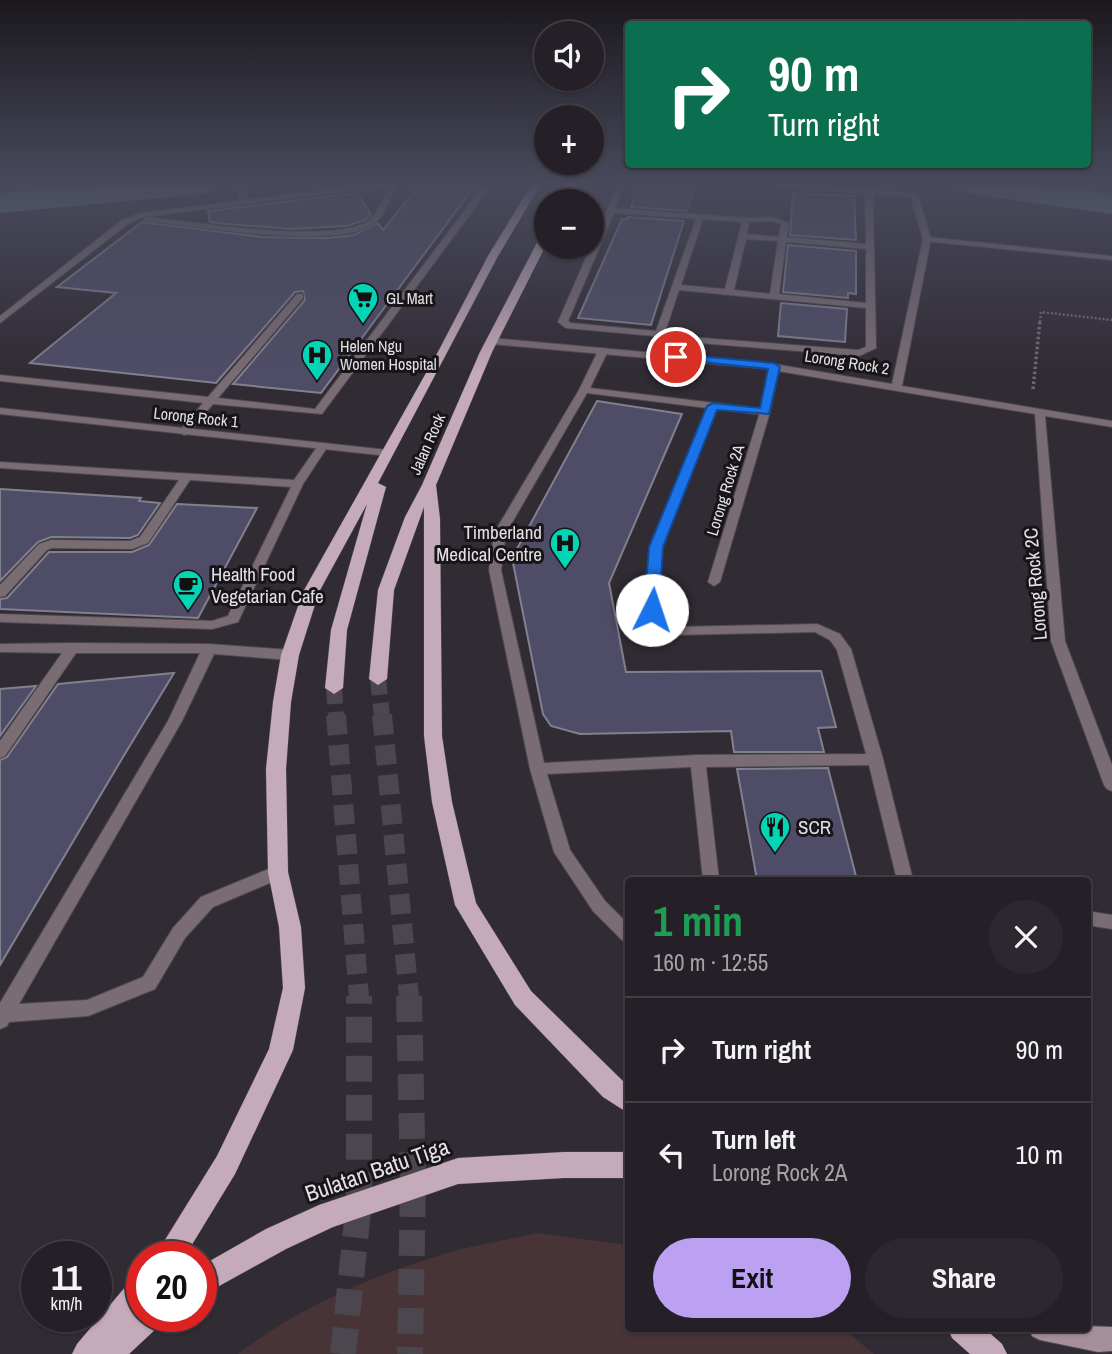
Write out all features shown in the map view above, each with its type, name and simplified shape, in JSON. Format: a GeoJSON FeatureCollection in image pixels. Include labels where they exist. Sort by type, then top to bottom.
{"type":"FeatureCollection","features":[{"type":"Feature","properties":{"kind":"main road","name":"Jalan Rock"},"geometry":{"type":"LineString","coordinates":[[178,1241],[226,1165],[281,1050],[294,988],[290,927],[278,872],[276,769],[282,702],[290,655],[311,592],[363,501],[498,247]]}},
{"type":"Feature","properties":{"kind":"main road","name":"Jalan Rock"},"geometry":{"type":"LineString","coordinates":[[378,679],[386,590],[412,517],[429,485],[492,341],[534,259]]}},
{"type":"Feature","properties":{"kind":"main road","name":"Jalan Rock"},"geometry":{"type":"LineString","coordinates":[[334,688],[339,630],[388,453]]}},
{"type":"Feature","properties":{"kind":"main road"},"geometry":{"type":"LineString","coordinates":[[429,485],[433,519],[433,736],[443,802],[466,905],[523,999],[612,1089],[625,1099]]}},
{"type":"Feature","properties":{"kind":"main road","name":"Bulatan Batu Tiga"},"geometry":{"type":"LineString","coordinates":[[217,1273],[276,1239],[329,1215],[458,1171],[564,1165],[625,1165]]}},
{"type":"Feature","properties":{"kind":"main road"},"geometry":{"type":"LineString","coordinates":[[87,1354],[126,1308]]}},
{"type":"Feature","properties":{"kind":"main road"},"geometry":{"type":"LineString","coordinates":[[107,1354],[131,1332]]}},
{"type":"Feature","properties":{"kind":"main road"},"geometry":{"type":"LineString","coordinates":[[967,1332],[992,1354]]}},
{"type":"Feature","properties":{"kind":"main road"},"geometry":{"type":"LineString","coordinates":[[1059,1332],[1098,1340],[1112,1339]]}},
{"type":"Feature","properties":{"kind":"street"},"geometry":{"type":"LineString","coordinates":[[0,320],[93,247]]}},
{"type":"Feature","properties":{"kind":"street"},"geometry":{"type":"LineString","coordinates":[[0,378],[318,412],[441,247]]}},
{"type":"Feature","properties":{"kind":"street"},"geometry":{"type":"LineString","coordinates":[[594,247],[563,322],[569,326],[859,354],[871,348],[870,247]]}},
{"type":"Feature","properties":{"kind":"street"},"geometry":{"type":"LineString","coordinates":[[652,355],[690,247]]}},
{"type":"Feature","properties":{"kind":"street"},"geometry":{"type":"LineString","coordinates":[[729,292],[740,247]]}},
{"type":"Feature","properties":{"kind":"street"},"geometry":{"type":"LineString","coordinates":[[774,296],[783,247]]}},
{"type":"Feature","properties":{"kind":"street"},"geometry":{"type":"LineString","coordinates":[[897,386],[925,247]]}},
{"type":"Feature","properties":{"kind":"street"},"geometry":{"type":"LineString","coordinates":[[1007,247],[1112,258]]}},
{"type":"Feature","properties":{"kind":"street"},"geometry":{"type":"LineString","coordinates":[[676,288],[870,306]]}},
{"type":"Feature","properties":{"kind":"street"},"geometry":{"type":"LineString","coordinates":[[184,432],[300,296]]}},
{"type":"Feature","properties":{"kind":"street","name":"Lorong Rock 2"},"geometry":{"type":"LineString","coordinates":[[492,341],[774,367],[1112,424]]}},
{"type":"Feature","properties":{"kind":"street"},"geometry":{"type":"LineString","coordinates":[[603,351],[584,390],[500,533],[495,569],[538,769],[562,852],[599,906],[625,932]]}},
{"type":"Feature","properties":{"kind":"street","name":"Lorong Rock 2A"},"geometry":{"type":"LineString","coordinates":[[714,582],[765,412],[774,367]]}},
{"type":"Feature","properties":{"kind":"street"},"geometry":{"type":"LineString","coordinates":[[584,390],[765,412]]}},
{"type":"Feature","properties":{"kind":"street"},"geometry":{"type":"LineString","coordinates":[[713,406],[656,547],[652,610],[659,625],[674,631],[817,628],[835,637],[844,649],[876,759],[904,877]]}},
{"type":"Feature","properties":{"kind":"street","name":"Lorong Rock 2C"},"geometry":{"type":"LineString","coordinates":[[1040,412],[1058,641],[1112,785]]}},
{"type":"Feature","properties":{"kind":"street","name":"Lorong Rock 1"},"geometry":{"type":"LineString","coordinates":[[2,413],[388,453]]}},
{"type":"Feature","properties":{"kind":"street"},"geometry":{"type":"LineString","coordinates":[[0,618],[212,625],[233,619],[297,484],[323,446]]}},
{"type":"Feature","properties":{"kind":"street"},"geometry":{"type":"LineString","coordinates":[[0,465],[297,484]]}},
{"type":"Feature","properties":{"kind":"street"},"geometry":{"type":"LineString","coordinates":[[0,593],[43,547],[51,544],[132,545],[144,540],[187,476]]}},
{"type":"Feature","properties":{"kind":"street"},"geometry":{"type":"LineString","coordinates":[[90,648],[104,622]]}},
{"type":"Feature","properties":{"kind":"street"},"geometry":{"type":"LineString","coordinates":[[0,752],[6,736],[73,647]]}},
{"type":"Feature","properties":{"kind":"street"},"geometry":{"type":"LineString","coordinates":[[0,648],[209,649],[290,655]]}},
{"type":"Feature","properties":{"kind":"street"},"geometry":{"type":"LineString","coordinates":[[2,1016],[175,720],[209,649]]}},
{"type":"Feature","properties":{"kind":"street"},"geometry":{"type":"LineString","coordinates":[[538,769],[698,761],[876,759]]}},
{"type":"Feature","properties":{"kind":"street"},"geometry":{"type":"LineString","coordinates":[[698,761],[711,877]]}},
{"type":"Feature","properties":{"kind":"street"},"geometry":{"type":"LineString","coordinates":[[2,1016],[88,1008],[149,983],[179,933],[207,902],[278,872]]}},
{"type":"Feature","properties":{"kind":"street"},"geometry":{"type":"LineString","coordinates":[[1091,919],[1112,922]]}},
{"type":"Feature","properties":{"kind":"path"},"geometry":{"type":"LineString","coordinates":[[1033,389],[1041,312],[1112,320]]}},
{"type":"Feature","properties":{"kind":"shaded area"},"geometry":{"type":"Polygon","coordinates":[[[537,1233],[625,1245],[625,1332],[847,1332],[874,1354],[238,1354],[285,1322],[362,1283],[443,1254],[537,1233]]]}},
{"type":"Feature","properties":{"kind":"building"},"geometry":{"type":"Polygon","coordinates":[[[109,247],[429,247],[321,393],[233,384],[305,300],[303,291],[295,292],[216,383],[30,363],[116,293],[57,287],[109,247]]]}},
{"type":"Feature","properties":{"kind":"building"},"geometry":{"type":"Polygon","coordinates":[[[609,247],[676,247],[651,325],[578,318],[609,247]]]}},
{"type":"Feature","properties":{"kind":"building"},"geometry":{"type":"Polygon","coordinates":[[[788,247],[856,251],[856,294],[848,293],[848,298],[783,292],[788,247]]]}},
{"type":"Feature","properties":{"kind":"building"},"geometry":{"type":"Polygon","coordinates":[[[781,303],[847,309],[845,342],[778,336],[781,303]]]}},
{"type":"Feature","properties":{"kind":"building","name":"Timberland Medical Centre"},"geometry":{"type":"Polygon","coordinates":[[[597,401],[682,414],[609,583],[626,672],[821,671],[836,727],[818,728],[824,752],[734,752],[731,731],[580,734],[551,726],[543,714],[512,558],[597,401]]]}},
{"type":"Feature","properties":{"kind":"building"},"geometry":{"type":"Polygon","coordinates":[[[0,489],[141,498],[139,501],[160,503],[138,535],[130,538],[51,537],[38,542],[0,581],[0,489]]]}},
{"type":"Feature","properties":{"kind":"building"},"geometry":{"type":"Polygon","coordinates":[[[177,504],[257,508],[198,618],[0,609],[0,599],[7,598],[49,552],[132,552],[149,545],[177,504]]]}},
{"type":"Feature","properties":{"kind":"building"},"geometry":{"type":"Polygon","coordinates":[[[174,673],[0,965],[0,760],[7,757],[58,684],[174,673]]]}},
{"type":"Feature","properties":{"kind":"building"},"geometry":{"type":"Polygon","coordinates":[[[36,686],[0,736],[0,689],[36,686]]]}},
{"type":"Feature","properties":{"kind":"building"},"geometry":{"type":"Polygon","coordinates":[[[828,768],[856,877],[756,877],[737,769],[828,768]]]}},
{"type":"Feature","properties":{"kind":"tunnel"},"geometry":{"type":"LineString","coordinates":[[378,679],[382,716]]}},
{"type":"Feature","properties":{"kind":"tunnel"},"geometry":{"type":"LineString","coordinates":[[334,688],[336,716]]}},
{"type":"Feature","properties":{"kind":"tunnel"},"geometry":{"type":"LineString","coordinates":[[336,715],[359,997]]}},
{"type":"Feature","properties":{"kind":"tunnel"},"geometry":{"type":"LineString","coordinates":[[382,715],[409,997]]}},
{"type":"Feature","properties":{"kind":"tunnel"},"geometry":{"type":"LineString","coordinates":[[409,996],[413,1184],[410,1354]]}},
{"type":"Feature","properties":{"kind":"tunnel"},"geometry":{"type":"LineString","coordinates":[[343,1354],[359,1202],[359,997]]}},
{"type":"Feature","properties":{"kind":"place","name":"GL Mart"},"geometry":{"type":"Point","coordinates":[363,325]}},
{"type":"Feature","properties":{"kind":"place","name":"Helen Ngu Women Hospital"},"geometry":{"type":"Point","coordinates":[317,382]}},
{"type":"Feature","properties":{"kind":"place","name":"Timberland Medical Centre"},"geometry":{"type":"Point","coordinates":[565,570]}},
{"type":"Feature","properties":{"kind":"place","name":"Health Food Vegetarian Cafe"},"geometry":{"type":"Point","coordinates":[188,612]}},
{"type":"Feature","properties":{"kind":"place","name":"SCR"},"geometry":{"type":"Point","coordinates":[775,854]}},
{"type":"Feature","properties":{"kind":"route"},"geometry":{"type":"LineString","coordinates":[[652,610],[656,547],[713,406],[765,412],[774,367],[676,357]]}}]}
